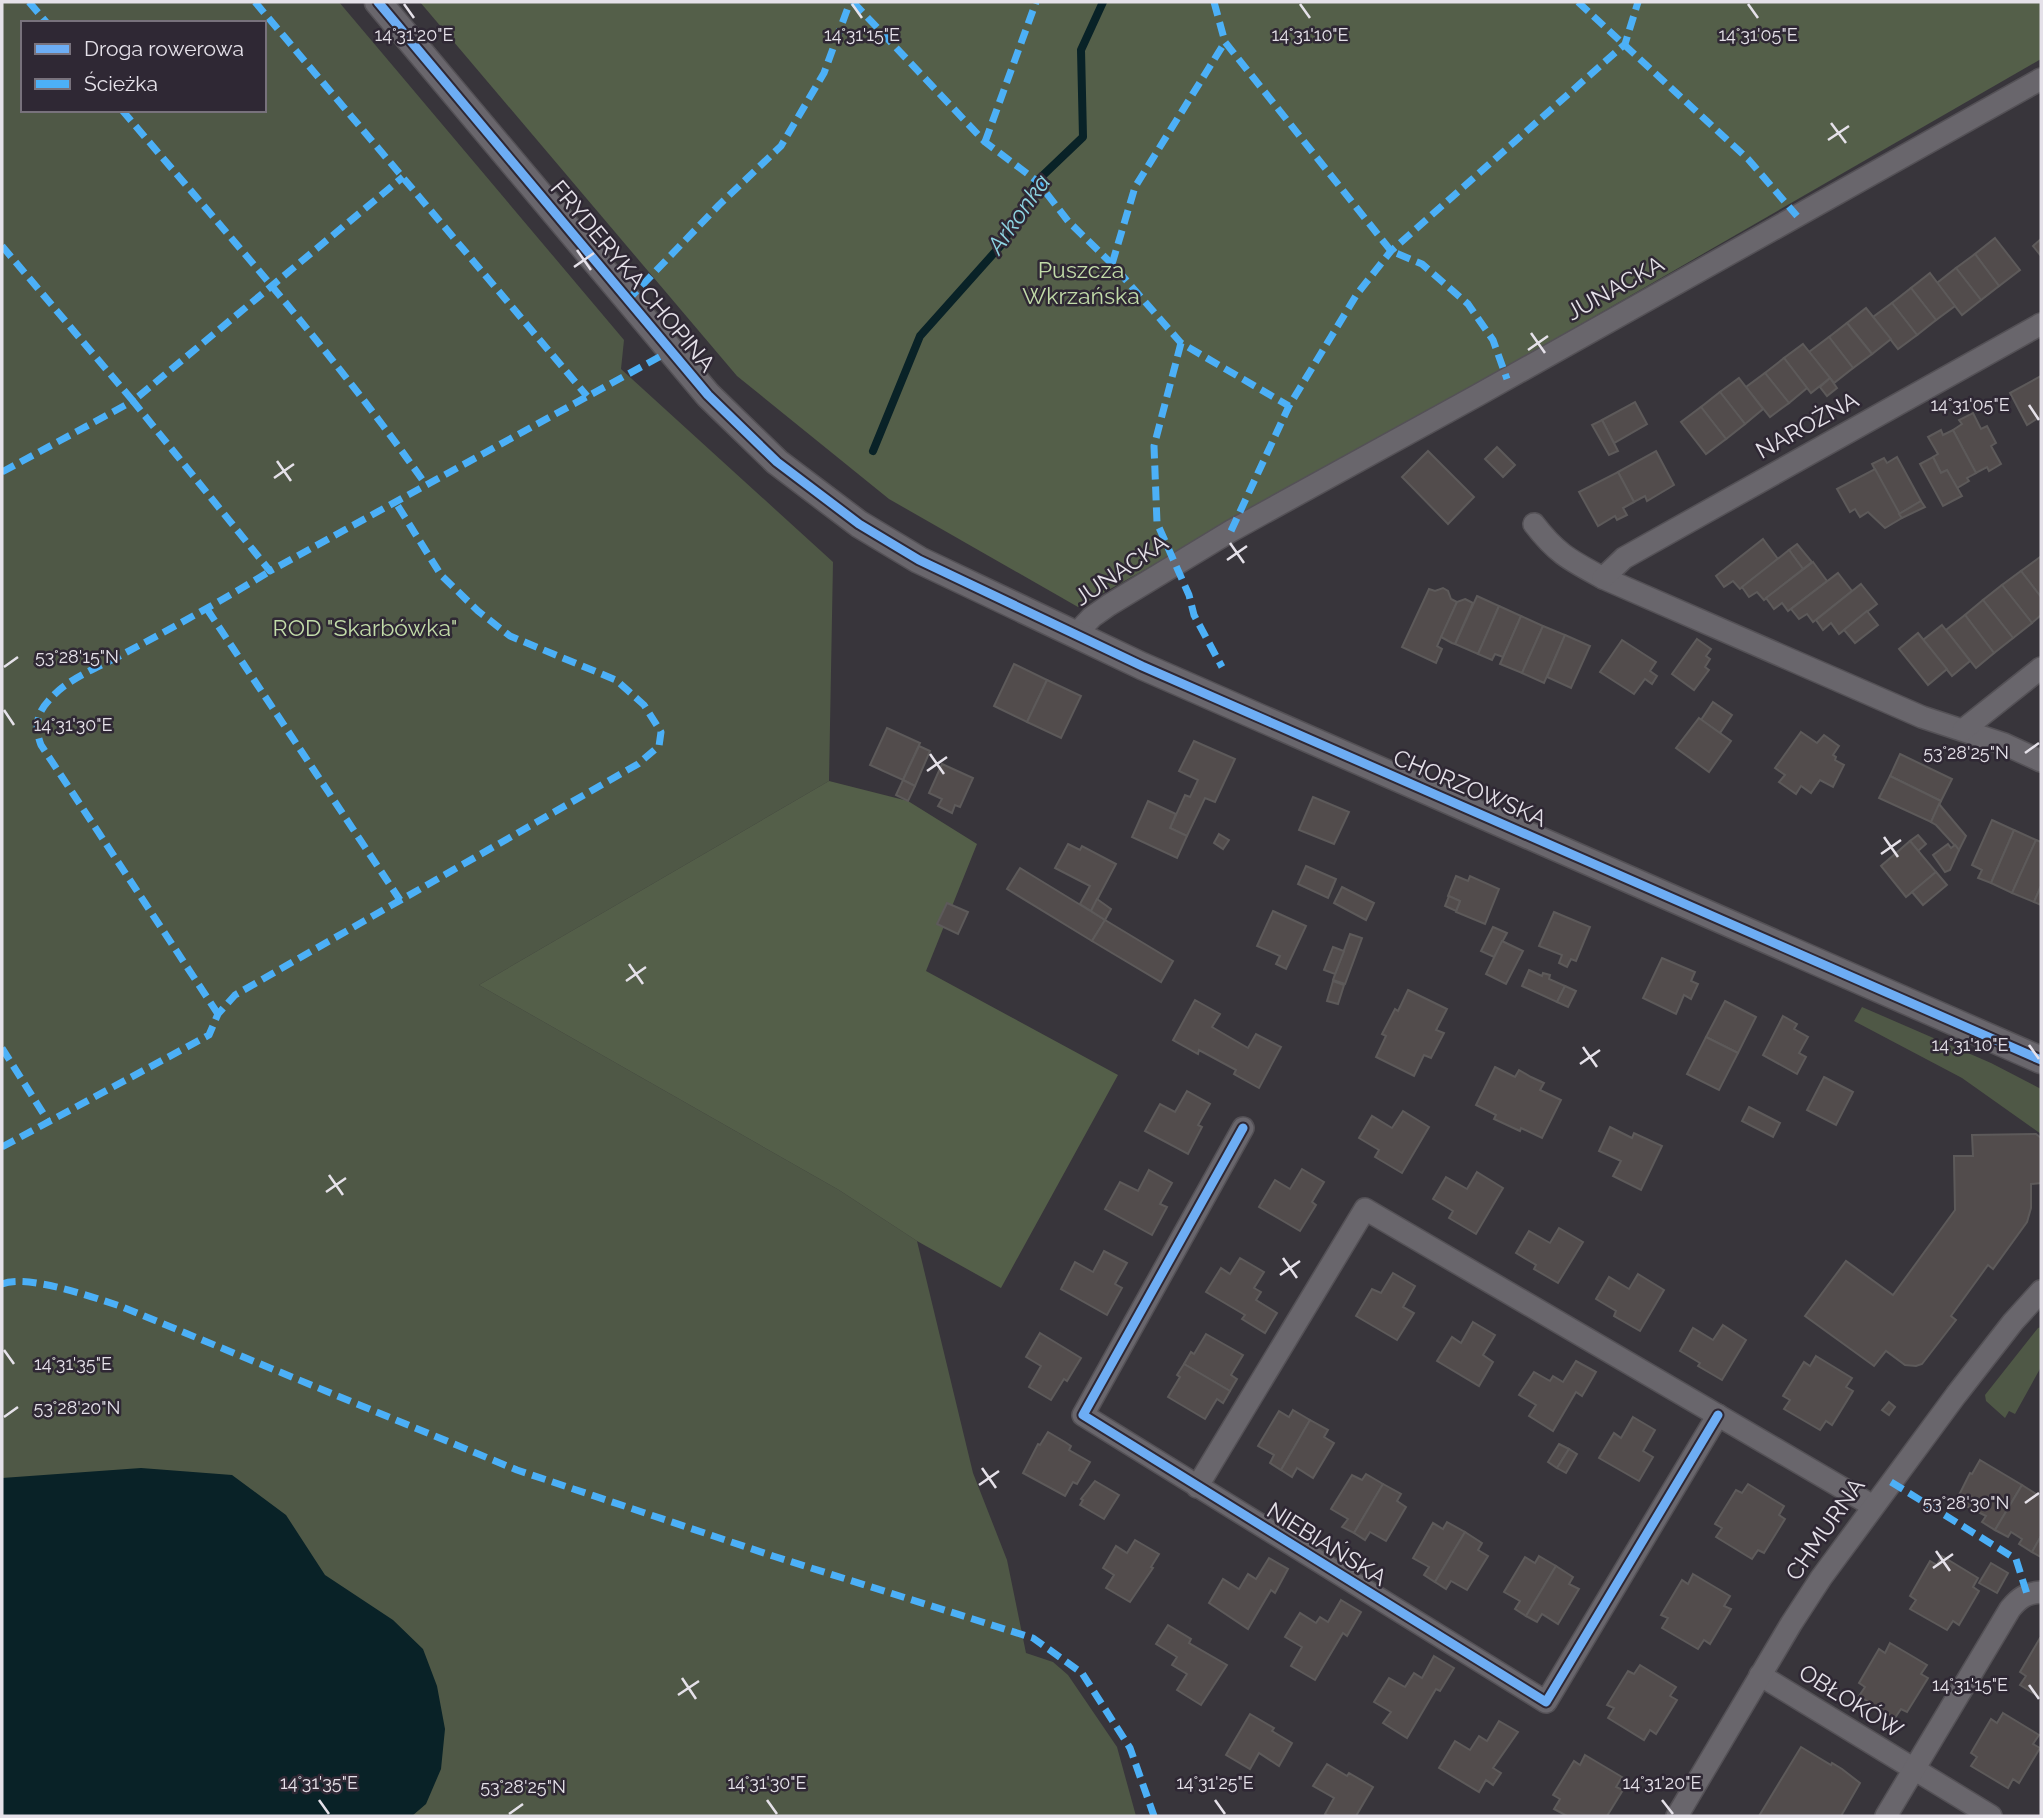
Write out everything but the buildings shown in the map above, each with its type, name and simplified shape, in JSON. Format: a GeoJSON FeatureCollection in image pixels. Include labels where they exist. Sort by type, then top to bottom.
{"type":"FeatureCollection","features":[{"type":"Feature","properties":{"kind":"street","name":"FRYDERYKA CHOPINA"},"geometry":{"type":"LineString","coordinates":[[378,2],[596,264],[729,418],[802,483],[888,542]]}},
{"type":"Feature","properties":{"kind":"street","name":"JUNACKA"},"geometry":{"type":"LineString","coordinates":[[1075,635],[1092,617],[1110,604],[1231,531],[1488,390],[2041,79]]}},
{"type":"Feature","properties":{"kind":"street","name":"NAROŻNA"},"geometry":{"type":"LineString","coordinates":[[1603,578],[1624,558],[2041,324]]}},
{"type":"Feature","properties":{"kind":"street"},"geometry":{"type":"LineString","coordinates":[[1534,524],[1563,556],[1603,578],[1922,718],[2004,744],[2041,761]]}},
{"type":"Feature","properties":{"kind":"street","name":"CHORZOWSKA"},"geometry":{"type":"LineString","coordinates":[[888,542],[1075,635],[2041,1060]]}},
{"type":"Feature","properties":{"kind":"street"},"geometry":{"type":"LineString","coordinates":[[1963,730],[2041,668]]}},
{"type":"Feature","properties":{"kind":"street","name":"NIEBIAŃSKA"},"geometry":{"type":"LineString","coordinates":[[1243,1128],[1083,1415],[1546,1702],[1718,1415]]}},
{"type":"Feature","properties":{"kind":"street"},"geometry":{"type":"LineString","coordinates":[[1197,1487],[1365,1209],[1873,1506]]}},
{"type":"Feature","properties":{"kind":"street","name":"CHMURNA"},"geometry":{"type":"LineString","coordinates":[[1677,1816],[1821,1578],[1987,1355],[2041,1291]]}},
{"type":"Feature","properties":{"kind":"street","name":"OBŁOKÓW"},"geometry":{"type":"LineString","coordinates":[[1886,1816],[2010,1609],[2018,1599],[2027,1594],[2041,1592]]}},
{"type":"Feature","properties":{"kind":"street","name":"OBŁOKÓW"},"geometry":{"type":"LineString","coordinates":[[1760,1675],[1991,1816]]}},
{"type":"Feature","properties":{"kind":"green space","name":"ROD \"Skarbówka\""},"geometry":{"type":"Polygon","coordinates":[[[2,2],[339,2],[624,340],[621,369],[833,562],[829,781],[479,985],[839,1190],[917,1241],[973,1473],[1007,1560],[1026,1653],[1053,1662],[1068,1675],[1117,1747],[1136,1816],[2,1816],[2,2]]]}},
{"type":"Feature","properties":{"kind":"green space","name":"Puszcza Wkrzańska"},"geometry":{"type":"Polygon","coordinates":[[[420,2],[2041,2],[2041,59],[1472,387],[1078,607],[889,499],[737,376],[420,2]]]}},
{"type":"Feature","properties":{"kind":"green space"},"geometry":{"type":"Polygon","coordinates":[[[829,781],[908,801],[977,844],[926,971],[1118,1075],[1001,1288],[917,1241],[839,1190],[479,985],[829,781]]]}},
{"type":"Feature","properties":{"kind":"green space"},"geometry":{"type":"Polygon","coordinates":[[[1862,1007],[1991,1063],[2041,1089],[2041,1134],[1962,1078],[1854,1021],[1862,1007]]]}},
{"type":"Feature","properties":{"kind":"green space"},"geometry":{"type":"Polygon","coordinates":[[[2041,1327],[2041,1367],[2015,1414],[2009,1411],[2005,1418],[1986,1401],[1985,1395],[2041,1327]]]}},
{"type":"Feature","properties":{"kind":"water"},"geometry":{"type":"Polygon","coordinates":[[[141,1468],[232,1475],[286,1515],[325,1575],[393,1620],[423,1649],[437,1686],[445,1729],[441,1769],[426,1804],[412,1816],[2,1816],[2,1478],[141,1468]]]}},
{"type":"Feature","properties":{"kind":"waterway","name":"Arkonka"},"geometry":{"type":"LineString","coordinates":[[873,451],[920,336],[1003,243],[1037,181],[1083,137],[1081,50],[1103,2]]}},
{"type":"Feature","properties":{"kind":"marked path"},"geometry":{"type":"LineString","coordinates":[[29,2],[45,21]]}},
{"type":"Feature","properties":{"kind":"marked path"},"geometry":{"type":"LineString","coordinates":[[255,2],[587,396]]}},
{"type":"Feature","properties":{"kind":"marked path"},"geometry":{"type":"LineString","coordinates":[[627,301],[719,205],[781,146],[824,73],[850,2]]}},
{"type":"Feature","properties":{"kind":"marked path"},"geometry":{"type":"LineString","coordinates":[[853,2],[985,142],[1037,181],[1068,221],[1112,264],[1181,343],[1289,406]]}},
{"type":"Feature","properties":{"kind":"marked path"},"geometry":{"type":"LineString","coordinates":[[985,142],[1036,2]]}},
{"type":"Feature","properties":{"kind":"marked path"},"geometry":{"type":"LineString","coordinates":[[1214,2],[1225,42],[1391,251],[1422,264],[1468,304],[1493,340],[1507,379]]}},
{"type":"Feature","properties":{"kind":"marked path"},"geometry":{"type":"LineString","coordinates":[[1578,2],[1748,159],[1797,216]]}},
{"type":"Feature","properties":{"kind":"marked path"},"geometry":{"type":"LineString","coordinates":[[1231,531],[1289,406],[1357,294],[1391,251],[1625,44],[1638,2]]}},
{"type":"Feature","properties":{"kind":"marked path"},"geometry":{"type":"LineString","coordinates":[[1112,264],[1135,187],[1225,42]]}},
{"type":"Feature","properties":{"kind":"marked path"},"geometry":{"type":"LineString","coordinates":[[124,112],[317,341],[426,485]]}},
{"type":"Feature","properties":{"kind":"marked path"},"geometry":{"type":"LineString","coordinates":[[2,246],[133,401],[403,177]]}},
{"type":"Feature","properties":{"kind":"marked path"},"geometry":{"type":"LineString","coordinates":[[1181,343],[1154,446],[1157,523],[1189,595],[1194,615],[1222,667]]}},
{"type":"Feature","properties":{"kind":"marked path"},"geometry":{"type":"LineString","coordinates":[[2,472],[133,401],[270,571],[670,351]]}},
{"type":"Feature","properties":{"kind":"marked path"},"geometry":{"type":"LineString","coordinates":[[2,1147],[209,1035],[218,1014],[235,995],[638,764],[659,746],[661,732],[644,705],[616,680],[510,636],[478,611],[441,575],[396,503]]}},
{"type":"Feature","properties":{"kind":"marked path"},"geometry":{"type":"LineString","coordinates":[[218,1014],[41,745],[37,726],[47,703],[68,684],[270,571]]}},
{"type":"Feature","properties":{"kind":"marked path"},"geometry":{"type":"LineString","coordinates":[[207,609],[400,900]]}},
{"type":"Feature","properties":{"kind":"marked path"},"geometry":{"type":"LineString","coordinates":[[2,1048],[48,1121]]}},
{"type":"Feature","properties":{"kind":"marked path"},"geometry":{"type":"LineString","coordinates":[[2,1284],[43,1284],[120,1306],[517,1470],[773,1556],[1033,1638],[1082,1673],[1130,1748],[1154,1816]]}},
{"type":"Feature","properties":{"kind":"marked path"},"geometry":{"type":"LineString","coordinates":[[1891,1482],[2016,1559],[2027,1594]]}},
{"type":"Feature","properties":{"kind":"cycle path"},"geometry":{"type":"LineString","coordinates":[[378,2],[708,395],[777,462],[859,524],[919,560],[1142,666],[2041,1060]]}},
{"type":"Feature","properties":{"kind":"cycle path"},"geometry":{"type":"LineString","coordinates":[[1243,1128],[1083,1415],[1546,1702],[1718,1415]]}}]}
